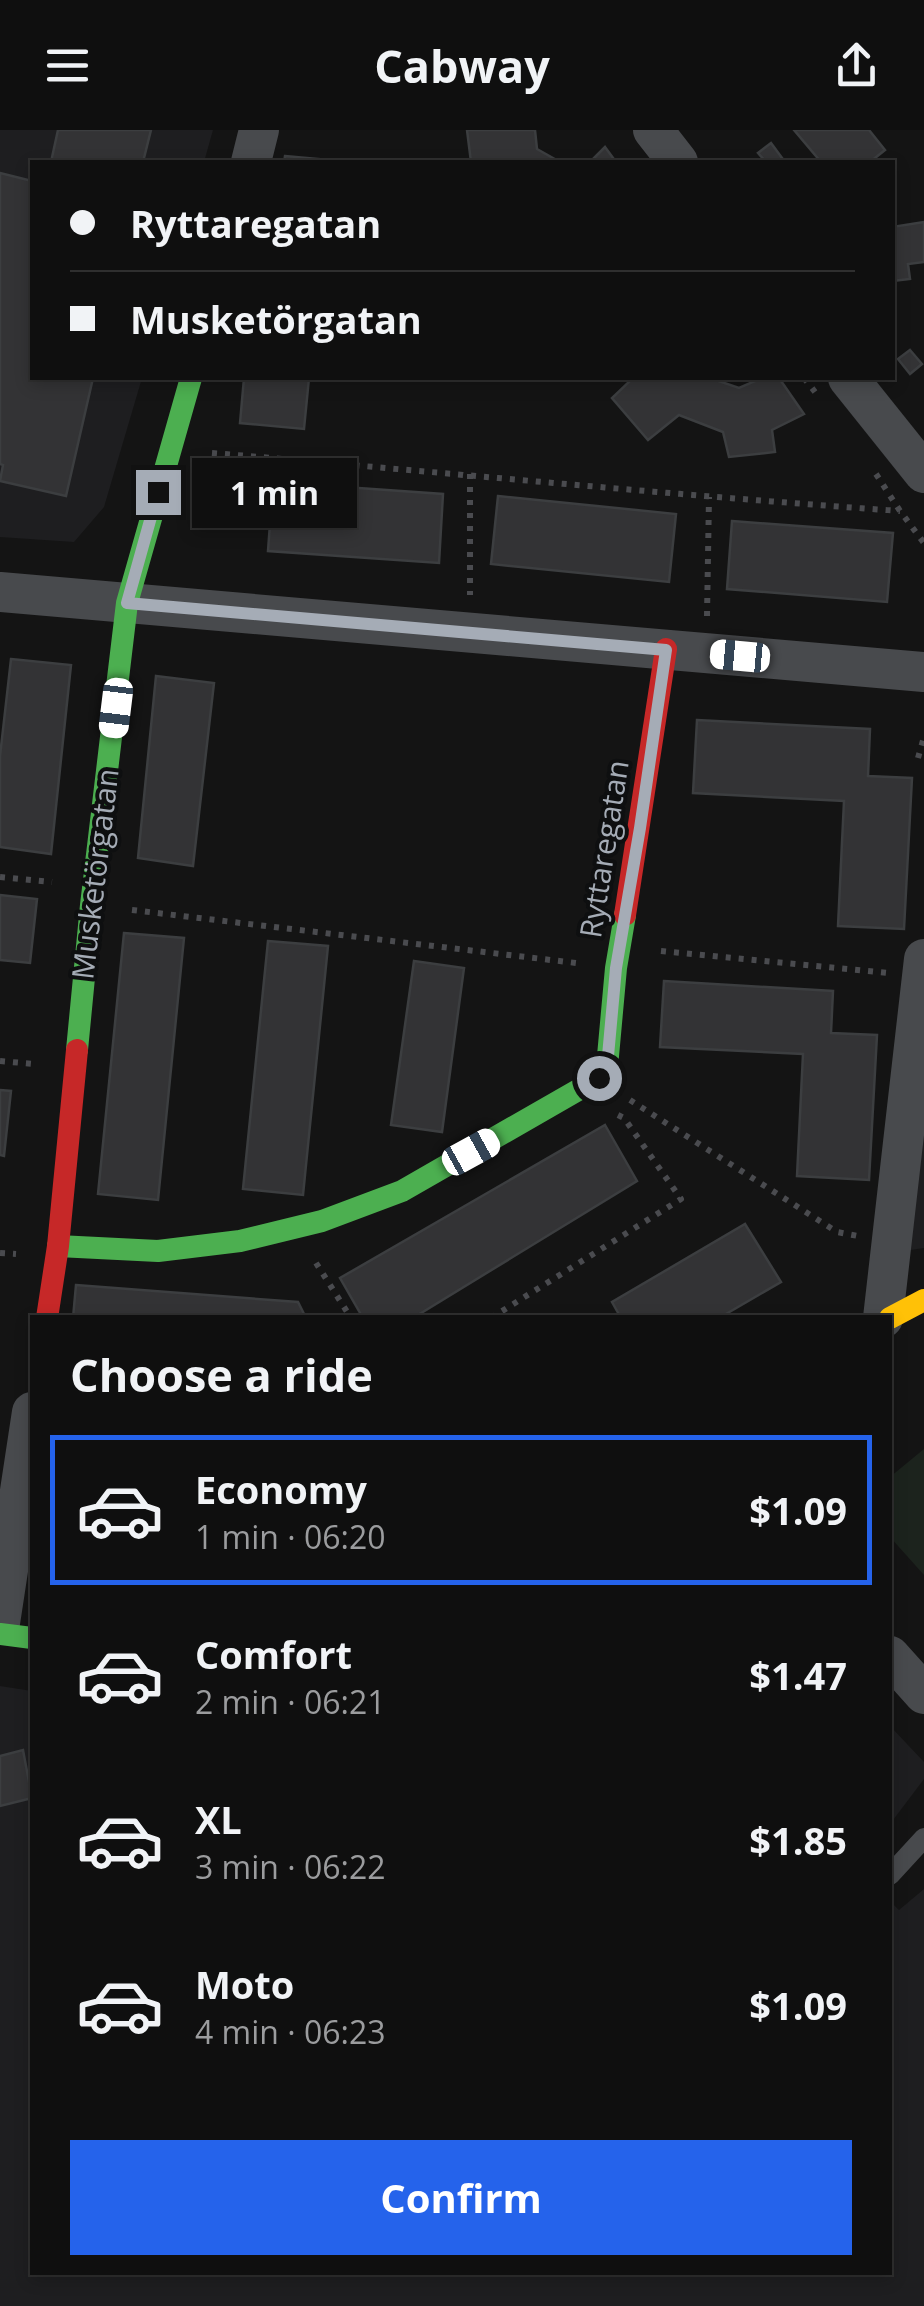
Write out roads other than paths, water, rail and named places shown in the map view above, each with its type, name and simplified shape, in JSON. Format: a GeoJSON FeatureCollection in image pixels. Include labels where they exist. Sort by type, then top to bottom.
{"type":"FeatureCollection","features":[{"type":"Feature","properties":{"kind":"street"},"geometry":{"type":"LineString","coordinates":[[251,160],[259,130]]}},
{"type":"Feature","properties":{"kind":"street"},"geometry":{"type":"LineString","coordinates":[[652,130],[676,160]]}},
{"type":"Feature","properties":{"kind":"street","name":"Musketörgatan"},"geometry":{"type":"LineString","coordinates":[[47,1315],[127,603],[189,380]]}},
{"type":"Feature","properties":{"kind":"street"},"geometry":{"type":"LineString","coordinates":[[850,380],[924,473]]}},
{"type":"Feature","properties":{"kind":"street"},"geometry":{"type":"LineString","coordinates":[[0,592],[924,672]]}},
{"type":"Feature","properties":{"kind":"street","name":"Ryttaregatan"},"geometry":{"type":"LineString","coordinates":[[58,1246],[158,1251],[240,1241],[322,1221],[402,1191],[599,1078],[608,1056],[618,957],[666,650]]}},
{"type":"Feature","properties":{"kind":"street"},"geometry":{"type":"LineString","coordinates":[[882,1315],[923,968]]}},
{"type":"Feature","properties":{"kind":"street"},"geometry":{"type":"LineString","coordinates":[[892,1317],[924,1300]]}},
{"type":"Feature","properties":{"kind":"street"},"geometry":{"type":"LineString","coordinates":[[0,1622],[30,1425]]}},
{"type":"Feature","properties":{"kind":"street"},"geometry":{"type":"LineString","coordinates":[[0,1634],[30,1638]]}},
{"type":"Feature","properties":{"kind":"street"},"geometry":{"type":"LineString","coordinates":[[892,1658],[924,1694]]}},
{"type":"Feature","properties":{"kind":"lane"},"geometry":{"type":"LineString","coordinates":[[892,1874],[924,1838]]}}]}
